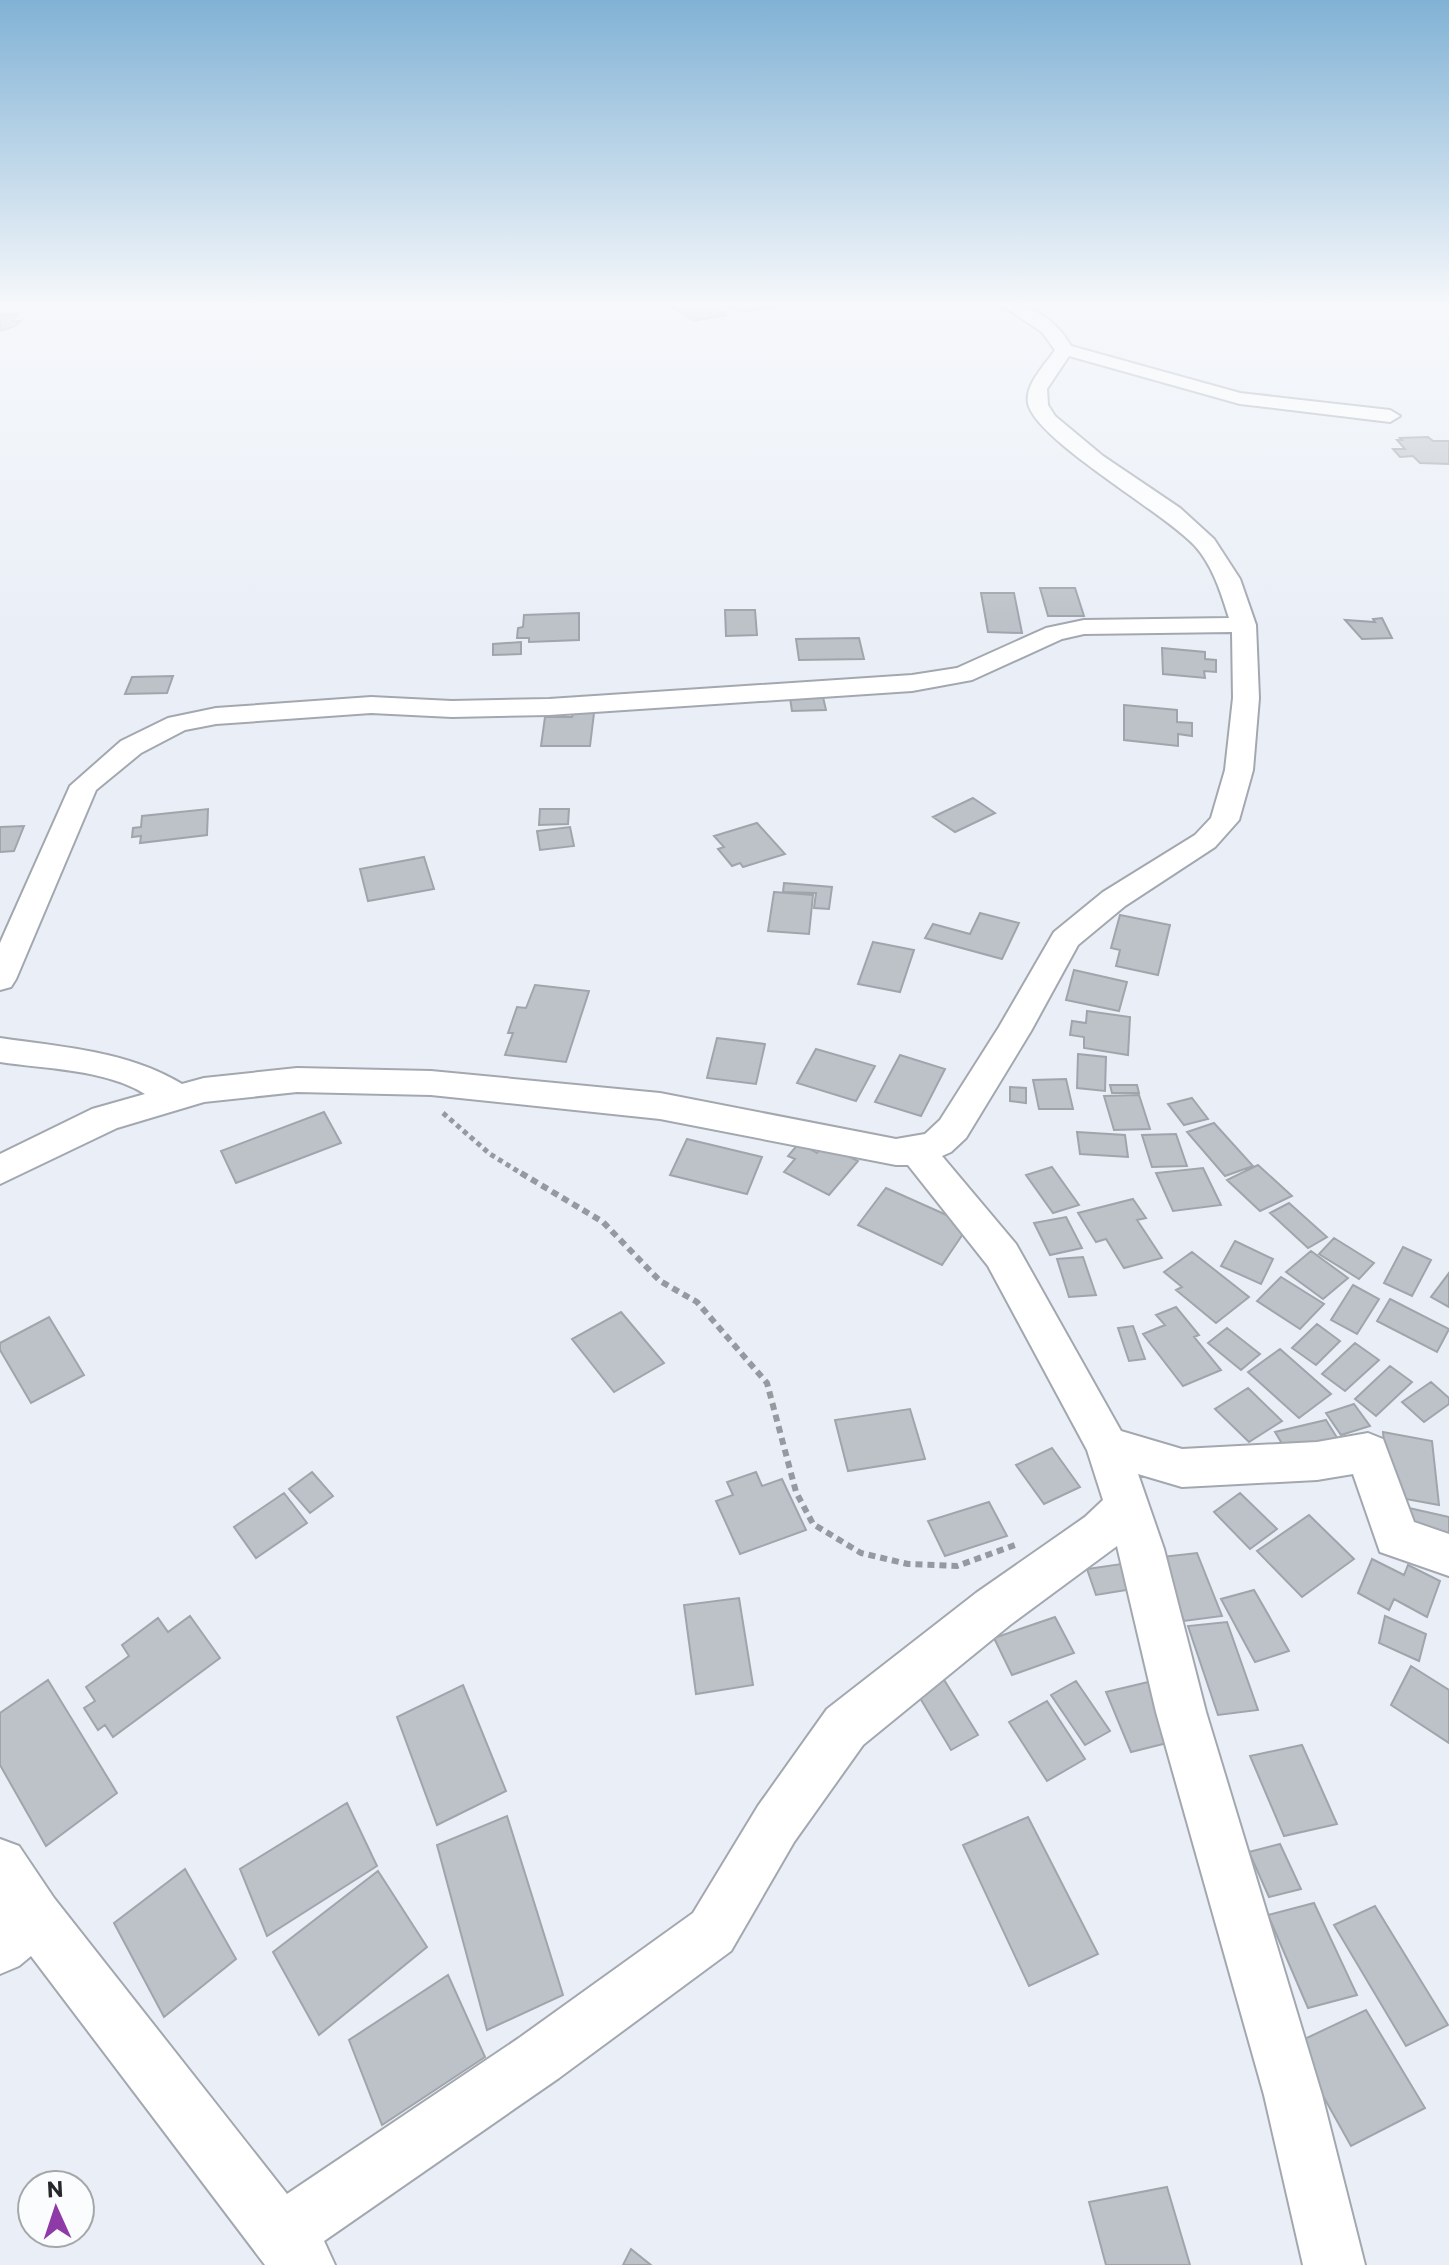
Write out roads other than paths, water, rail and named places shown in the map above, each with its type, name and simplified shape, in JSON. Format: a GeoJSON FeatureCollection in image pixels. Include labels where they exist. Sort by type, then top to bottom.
{"type":"FeatureCollection","features":[{"type":"Feature","properties":{"kind":"street"},"geometry":{"type":"LineString","coordinates":[[0,1170],[105,1118],[204,1090],[297,1080],[431,1083],[660,1106],[896,1152],[917,1151],[938,1143],[953,1129],[1014,1031],[1065,939],[1114,899],[1205,841],[1225,820],[1239,770],[1246,698],[1244,625],[1228,579],[1206,544],[1172,513],[1087,454],[1047,420],[1041,410]]}},
{"type":"Feature","properties":{"kind":"street"},"geometry":{"type":"LineString","coordinates":[[1329,410],[1390,416]]}},
{"type":"Feature","properties":{"kind":"street"},"geometry":{"type":"LineString","coordinates":[[0,979],[84,786],[131,747],[177,724],[216,716],[371,705],[452,709],[549,707],[912,683],[963,675],[1055,633],[1084,627],[1244,625]]}},
{"type":"Feature","properties":{"kind":"street"},"geometry":{"type":"LineString","coordinates":[[0,1050],[91,1064],[144,1077],[178,1098]]}},
{"type":"Feature","properties":{"kind":"street"},"geometry":{"type":"LineString","coordinates":[[917,1151],[1002,1255],[1107,1446],[1141,1549],[1181,1712],[1293,2095],[1334,2265]]}},
{"type":"Feature","properties":{"kind":"street"},"geometry":{"type":"LineString","coordinates":[[1107,1446],[1182,1468],[1317,1461],[1368,1452],[1396,1537],[1449,1555]]}},
{"type":"Feature","properties":{"kind":"street"},"geometry":{"type":"LineString","coordinates":[[0,1865],[18,1932],[292,2250],[539,2058],[712,1932],[776,1824],[845,1727],[993,1609],[1101,1532],[1127,1505]]}}]}
